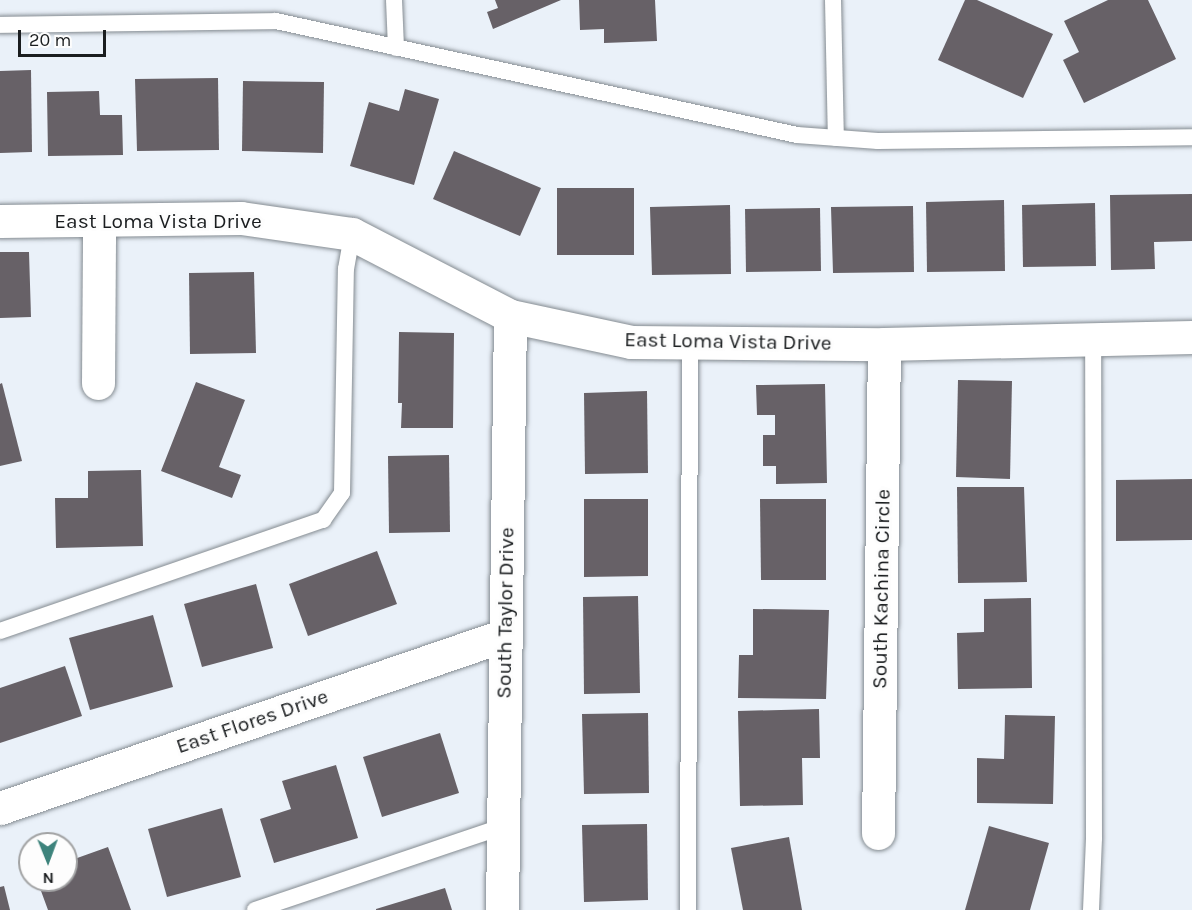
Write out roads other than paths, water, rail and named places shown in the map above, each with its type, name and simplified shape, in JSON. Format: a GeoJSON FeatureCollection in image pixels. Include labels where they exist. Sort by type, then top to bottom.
{"type":"FeatureCollection","features":[{"type":"Feature","properties":{"kind":"street","name":"East Loma Vista Drive"},"geometry":{"type":"LineString","coordinates":[[0,221],[242,218],[352,234],[510,316],[631,342],[884,344],[1192,337]]}},
{"type":"Feature","properties":{"kind":"street"},"geometry":{"type":"LineString","coordinates":[[98,383],[99,220]]}},
{"type":"Feature","properties":{"kind":"street","name":"South Taylor Drive"},"geometry":{"type":"LineString","coordinates":[[502,910],[510,316]]}},
{"type":"Feature","properties":{"kind":"street","name":"South Kachina Circle"},"geometry":{"type":"LineString","coordinates":[[878,833],[884,344]]}},
{"type":"Feature","properties":{"kind":"street","name":"East Flores Drive"},"geometry":{"type":"LineString","coordinates":[[0,808],[505,635]]}},
{"type":"Feature","properties":{"kind":"lane"},"geometry":{"type":"LineString","coordinates":[[394,0],[396,48]]}},
{"type":"Feature","properties":{"kind":"lane"},"geometry":{"type":"LineString","coordinates":[[833,0],[836,138]]}},
{"type":"Feature","properties":{"kind":"lane"},"geometry":{"type":"LineString","coordinates":[[0,25],[276,21],[797,135],[878,141],[1192,137]]}},
{"type":"Feature","properties":{"kind":"lane"},"geometry":{"type":"LineString","coordinates":[[0,631],[322,520],[342,493],[346,269],[352,234]]}},
{"type":"Feature","properties":{"kind":"lane"},"geometry":{"type":"LineString","coordinates":[[1091,910],[1094,838],[1093,339]]}},
{"type":"Feature","properties":{"kind":"lane"},"geometry":{"type":"LineString","coordinates":[[688,910],[690,342]]}},
{"type":"Feature","properties":{"kind":"lane"},"geometry":{"type":"LineString","coordinates":[[255,910],[502,827]]}}]}
